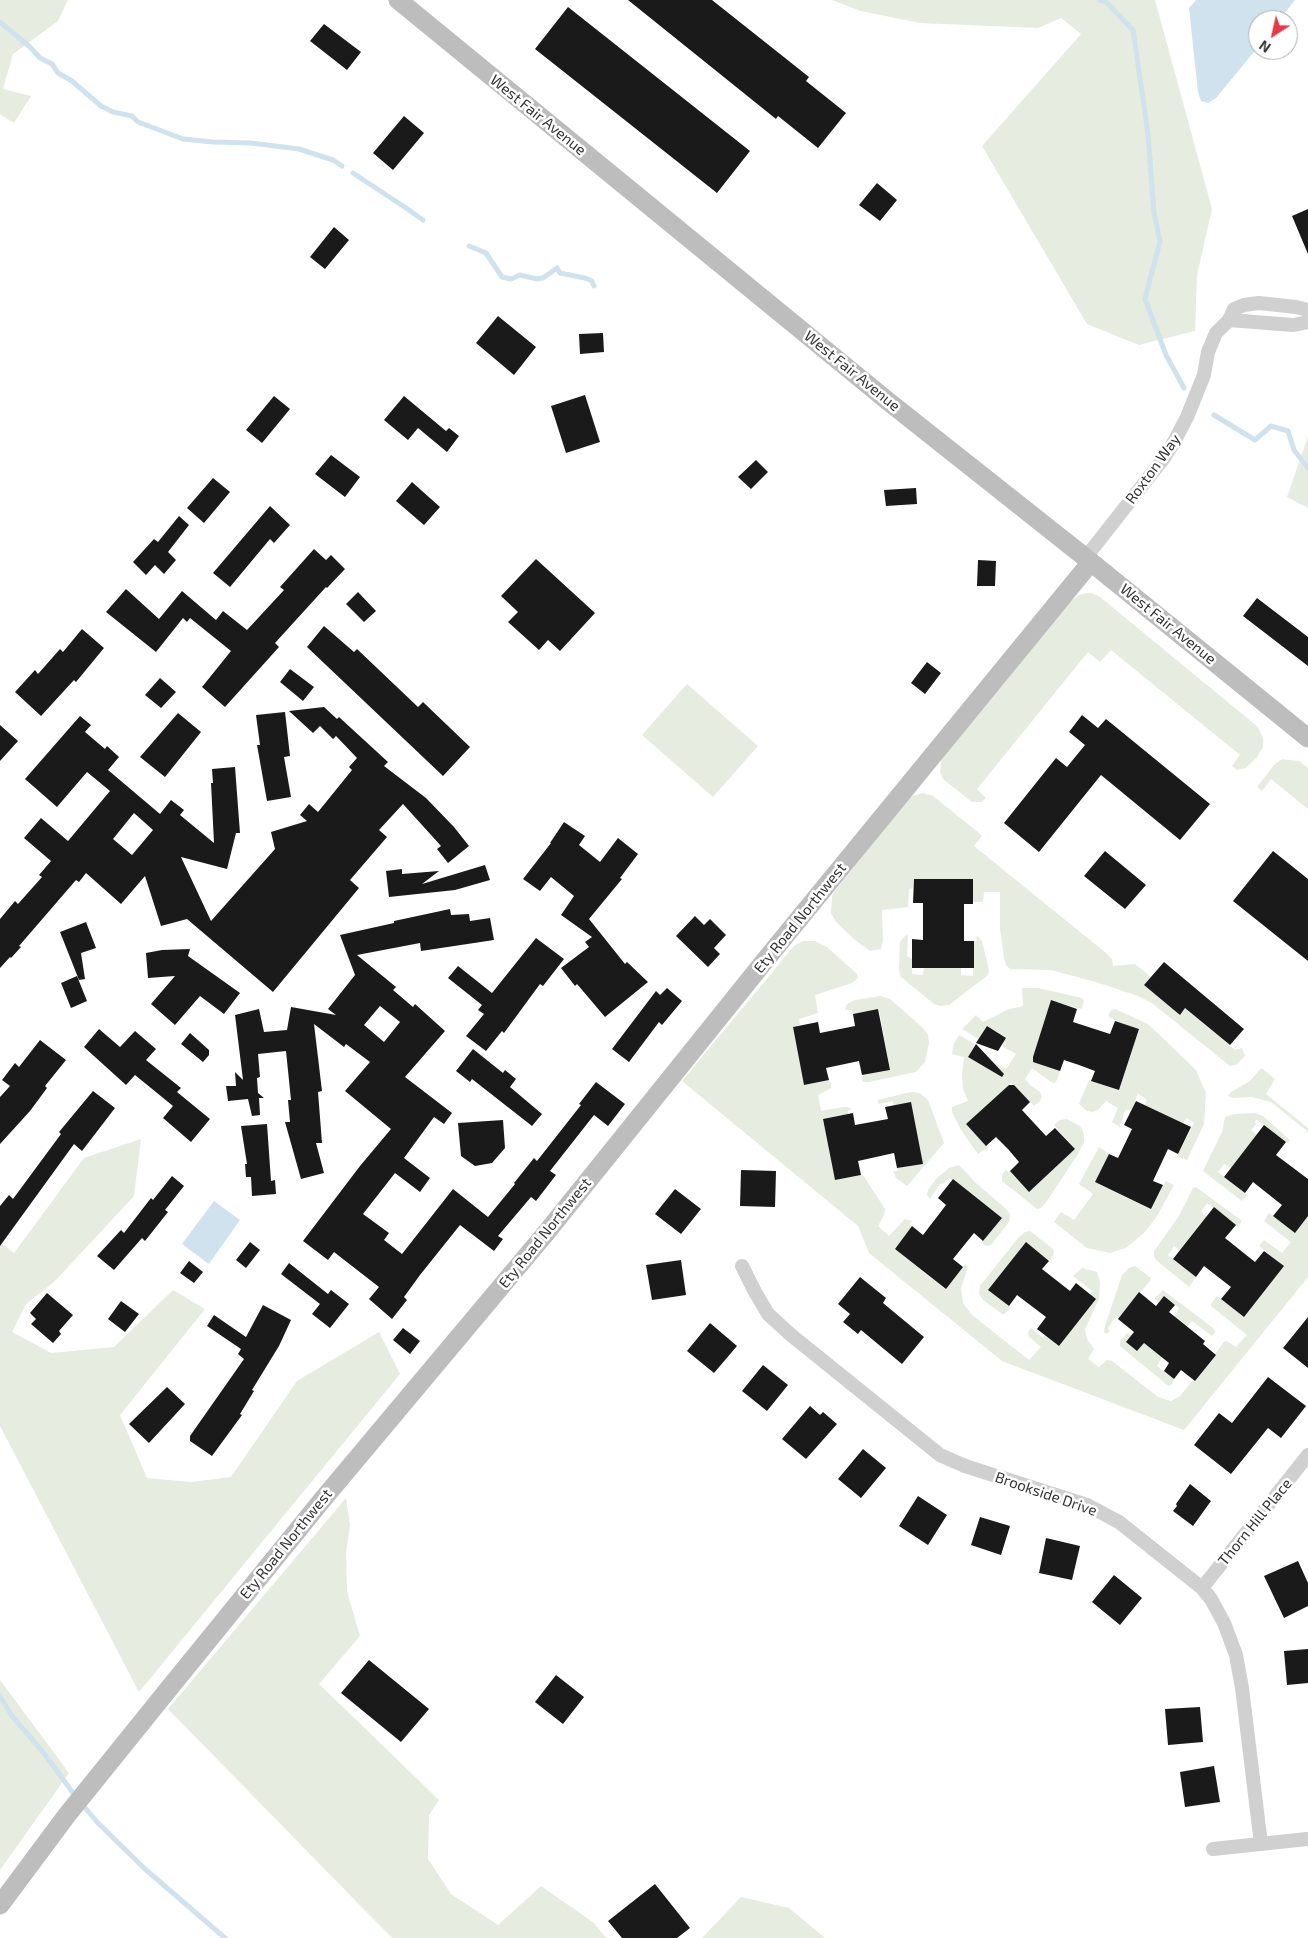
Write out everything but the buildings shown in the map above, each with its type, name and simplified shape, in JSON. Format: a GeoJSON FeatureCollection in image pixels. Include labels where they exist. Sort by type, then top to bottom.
{"type":"FeatureCollection","features":[{"type":"Feature","properties":{"kind":"street","name":"West Fair Avenue"},"geometry":{"type":"LineString","coordinates":[[398,0],[889,402],[1089,559],[1308,738]]}},
{"type":"Feature","properties":{"kind":"street","name":"Roxton Way"},"geometry":{"type":"LineString","coordinates":[[1089,559],[1164,458],[1175,440],[1188,417],[1204,375],[1208,352],[1216,333],[1228,320],[1234,309],[1244,305],[1259,303],[1308,310]]}},
{"type":"Feature","properties":{"kind":"street"},"geometry":{"type":"LineString","coordinates":[[1228,320],[1293,325],[1308,322]]}},
{"type":"Feature","properties":{"kind":"street","name":"Ety Road Northwest"},"geometry":{"type":"LineString","coordinates":[[0,1905],[67,1815],[166,1690],[323,1499],[546,1234],[766,958],[1089,559]]}},
{"type":"Feature","properties":{"kind":"street","name":"Brookside Drive"},"geometry":{"type":"LineString","coordinates":[[742,1266],[768,1314],[791,1335],[940,1454],[965,1466],[1087,1505],[1119,1522],[1202,1588],[1211,1599],[1224,1623],[1236,1655],[1242,1688],[1261,1844]]}},
{"type":"Feature","properties":{"kind":"street","name":"Thorn Hill Place"},"geometry":{"type":"LineString","coordinates":[[1202,1588],[1308,1455]]}},
{"type":"Feature","properties":{"kind":"street"},"geometry":{"type":"LineString","coordinates":[[1213,1849],[1307,1839]]}},
{"type":"Feature","properties":{"kind":"shaded area"},"geometry":{"type":"Polygon","coordinates":[[[0,0],[68,0],[58,21],[13,54],[3,89],[31,96],[14,123],[0,114],[0,0]]]}},
{"type":"Feature","properties":{"kind":"shaded area"},"geometry":{"type":"Polygon","coordinates":[[[832,0],[1155,0],[1212,209],[1197,275],[1195,331],[1139,345],[1087,324],[982,146],[1081,34],[1061,18],[1038,28],[920,23],[861,11],[832,0]]]}},
{"type":"Feature","properties":{"kind":"shaded area"},"geometry":{"type":"Polygon","coordinates":[[[1308,436],[1308,508],[1287,497],[1308,436]]]}},
{"type":"Feature","properties":{"kind":"shaded area"},"geometry":{"type":"Polygon","coordinates":[[[1091,593],[1100,597],[1258,727],[1263,738],[1263,747],[1257,757],[1246,768],[1237,770],[1232,766],[1240,755],[1111,650],[1100,662],[1088,652],[977,789],[986,798],[981,802],[972,802],[943,779],[940,772],[941,762],[945,753],[1068,603],[1081,594],[1091,593]]]}},
{"type":"Feature","properties":{"kind":"shaded area"},"geometry":{"type":"Polygon","coordinates":[[[687,684],[758,746],[713,797],[642,735],[687,684]]]}},
{"type":"Feature","properties":{"kind":"shaded area"},"geometry":{"type":"Polygon","coordinates":[[[1282,759],[1299,761],[1308,768],[1308,809],[1271,779],[1262,791],[1257,787],[1274,765],[1282,759]]]}},
{"type":"Feature","properties":{"kind":"shaded area"},"geometry":{"type":"Polygon","coordinates":[[[923,793],[933,796],[979,833],[982,836],[974,846],[1106,953],[1112,959],[1113,966],[1135,964],[1151,977],[1144,985],[1180,1014],[1185,1008],[1235,1050],[1242,1048],[1245,1056],[1236,1065],[1230,1066],[1152,1003],[1138,996],[1051,970],[1010,969],[1006,965],[1004,958],[1000,929],[1000,892],[984,892],[983,902],[973,902],[973,879],[914,879],[913,888],[909,889],[908,907],[882,910],[883,941],[881,949],[870,951],[855,940],[836,922],[831,913],[832,895],[903,805],[912,796],[923,793]]]}},
{"type":"Feature","properties":{"kind":"shaded area"},"geometry":{"type":"Polygon","coordinates":[[[908,935],[907,956],[912,959],[912,974],[923,975],[924,968],[961,968],[961,975],[973,976],[974,941],[977,941],[976,935],[982,941],[989,970],[987,976],[949,1005],[941,1006],[934,1004],[901,977],[899,969],[900,942],[908,935]]]}},
{"type":"Feature","properties":{"kind":"shaded area"},"geometry":{"type":"Polygon","coordinates":[[[803,941],[815,941],[827,947],[857,974],[858,978],[852,983],[815,995],[818,1013],[799,1019],[800,1025],[793,1027],[804,1085],[829,1080],[831,1083],[831,1088],[818,1095],[821,1111],[843,1107],[852,1109],[848,1111],[848,1114],[823,1119],[835,1180],[863,1175],[885,1209],[878,1226],[889,1236],[905,1219],[912,1221],[909,1224],[912,1226],[895,1249],[945,1289],[965,1264],[968,1267],[961,1288],[963,1303],[972,1315],[1029,1360],[1041,1347],[1029,1337],[1028,1332],[1031,1328],[1043,1338],[1044,1335],[1059,1346],[1096,1299],[1090,1295],[1092,1291],[1073,1276],[1082,1268],[1097,1272],[1100,1282],[1099,1299],[1085,1329],[1087,1339],[1094,1349],[1088,1359],[1099,1367],[1107,1360],[1112,1361],[1158,1397],[1171,1401],[1180,1396],[1193,1380],[1195,1381],[1224,1342],[1227,1341],[1236,1347],[1247,1335],[1211,1306],[1217,1296],[1244,1316],[1283,1266],[1259,1246],[1264,1240],[1282,1253],[1291,1242],[1264,1221],[1269,1213],[1295,1232],[1308,1216],[1308,1277],[1184,1430],[1002,1361],[869,1253],[858,1226],[682,1081],[794,946],[803,941]]]}},
{"type":"Feature","properties":{"kind":"shaded area"},"geometry":{"type":"Polygon","coordinates":[[[1022,988],[1038,988],[1082,998],[1084,1001],[1082,1009],[1051,1001],[1032,1061],[1060,1071],[1057,1080],[1054,1083],[1051,1082],[1032,1068],[1025,1079],[1040,1092],[1042,1096],[1040,1101],[1034,1106],[1011,1083],[966,1124],[988,1147],[978,1154],[961,1130],[952,1112],[952,1107],[968,1101],[963,1089],[964,1057],[952,1054],[953,1046],[959,1035],[975,1044],[968,1057],[987,1068],[991,1061],[1006,1069],[1016,1054],[1002,1046],[1006,1038],[987,1026],[979,1039],[962,1029],[976,1015],[983,1022],[1007,1010],[1023,1006],[1022,988]]]}},
{"type":"Feature","properties":{"kind":"shaded area"},"geometry":{"type":"Polygon","coordinates":[[[880,996],[890,999],[923,1028],[928,1035],[929,1043],[925,1062],[916,1072],[863,1082],[861,1078],[864,1075],[890,1070],[879,1009],[853,1014],[851,1010],[845,1010],[847,1004],[855,1000],[880,996]]]}},
{"type":"Feature","properties":{"kind":"shaded area"},"geometry":{"type":"Polygon","coordinates":[[[1115,1009],[1148,1024],[1196,1070],[1206,1093],[1204,1124],[1187,1160],[1179,1157],[1178,1154],[1194,1123],[1187,1118],[1183,1124],[1145,1105],[1147,1100],[1138,1093],[1132,1109],[1125,1110],[1120,1127],[1112,1122],[1118,1108],[1106,1101],[1098,1110],[1093,1112],[1087,1111],[1079,1104],[1089,1080],[1119,1090],[1139,1029],[1115,1021],[1108,1016],[1111,1010],[1115,1009]]]}},
{"type":"Feature","properties":{"kind":"shaded area"},"geometry":{"type":"Polygon","coordinates":[[[1261,1068],[1275,1079],[1266,1094],[1308,1128],[1308,1132],[1271,1102],[1252,1097],[1233,1098],[1228,1096],[1231,1092],[1250,1081],[1261,1068]]]}},
{"type":"Feature","properties":{"kind":"shaded area"},"geometry":{"type":"Polygon","coordinates":[[[911,1092],[920,1093],[928,1100],[944,1143],[907,1186],[896,1178],[893,1171],[898,1171],[897,1168],[923,1164],[893,1101],[878,1104],[878,1100],[911,1092]]]}},
{"type":"Feature","properties":{"kind":"shaded area"},"geometry":{"type":"Polygon","coordinates":[[[1255,1113],[1263,1116],[1290,1140],[1288,1143],[1286,1142],[1257,1120],[1255,1121],[1256,1124],[1251,1130],[1257,1135],[1231,1168],[1224,1164],[1218,1172],[1247,1195],[1242,1201],[1203,1171],[1222,1132],[1225,1117],[1234,1114],[1255,1113]]]}},
{"type":"Feature","properties":{"kind":"shaded area"},"geometry":{"type":"Polygon","coordinates":[[[1067,1119],[1081,1127],[1084,1134],[1084,1142],[1047,1201],[1041,1208],[1037,1209],[1002,1181],[1002,1174],[1006,1170],[1010,1171],[1029,1192],[1075,1149],[1054,1125],[1060,1120],[1067,1119]]]}},
{"type":"Feature","properties":{"kind":"shaded area"},"geometry":{"type":"Polygon","coordinates":[[[141,1139],[134,1196],[54,1282],[26,1304],[12,1332],[51,1353],[114,1347],[173,1290],[205,1309],[120,1415],[147,1478],[191,1482],[231,1477],[297,1381],[379,1332],[400,1374],[139,1692],[0,1426],[0,1242],[14,1253],[84,1158],[141,1139]]]}},
{"type":"Feature","properties":{"kind":"shaded area"},"geometry":{"type":"Polygon","coordinates":[[[1099,1147],[1109,1154],[1096,1183],[1151,1209],[1166,1181],[1174,1185],[1157,1216],[1145,1232],[1126,1248],[1110,1253],[1087,1248],[1054,1222],[1061,1212],[1074,1220],[1093,1194],[1079,1184],[1099,1147]]]}},
{"type":"Feature","properties":{"kind":"shaded area"},"geometry":{"type":"Polygon","coordinates":[[[959,1165],[1010,1214],[1009,1222],[991,1245],[983,1244],[983,1241],[1002,1218],[949,1178],[940,1184],[930,1199],[927,1195],[928,1190],[936,1179],[949,1168],[959,1165]]]}},
{"type":"Feature","properties":{"kind":"shaded area"},"geometry":{"type":"Polygon","coordinates":[[[1196,1187],[1242,1221],[1238,1227],[1207,1203],[1201,1212],[1207,1217],[1180,1251],[1174,1246],[1168,1255],[1196,1277],[1189,1287],[1156,1260],[1154,1251],[1179,1216],[1193,1188],[1196,1187]]]}},
{"type":"Feature","properties":{"kind":"shaded area"},"geometry":{"type":"Polygon","coordinates":[[[1030,1231],[1052,1248],[1054,1251],[1053,1256],[1049,1261],[1025,1243],[989,1290],[1011,1308],[1002,1314],[983,1300],[979,1294],[980,1286],[1018,1238],[1025,1232],[1030,1231]]]}},
{"type":"Feature","properties":{"kind":"shaded area"},"geometry":{"type":"Polygon","coordinates":[[[1135,1266],[1151,1278],[1150,1281],[1119,1317],[1115,1317],[1108,1328],[1110,1331],[1106,1334],[1104,1332],[1105,1326],[1122,1275],[1129,1268],[1135,1266]]]}},
{"type":"Feature","properties":{"kind":"shaded area"},"geometry":{"type":"Polygon","coordinates":[[[1163,1290],[1213,1328],[1215,1332],[1212,1336],[1192,1321],[1187,1327],[1174,1317],[1179,1308],[1164,1296],[1159,1302],[1154,1299],[1163,1290]]]}},
{"type":"Feature","properties":{"kind":"shaded area"},"geometry":{"type":"Polygon","coordinates":[[[1127,1333],[1131,1336],[1137,1351],[1144,1343],[1162,1357],[1157,1366],[1174,1379],[1172,1384],[1169,1386],[1166,1384],[1120,1346],[1120,1341],[1127,1333]]]}},
{"type":"Feature","properties":{"kind":"shaded area"},"geometry":{"type":"Polygon","coordinates":[[[346,1498],[350,1525],[346,1553],[347,1591],[360,1636],[319,1684],[439,1800],[429,1815],[428,1859],[451,1894],[498,1925],[541,1886],[594,1923],[606,1938],[392,1938],[168,1709],[346,1498]]]}},
{"type":"Feature","properties":{"kind":"shaded area"},"geometry":{"type":"Polygon","coordinates":[[[0,1680],[69,1773],[0,1870],[0,1680]]]}},
{"type":"Feature","properties":{"kind":"shaded area"},"geometry":{"type":"Polygon","coordinates":[[[741,1897],[789,1908],[825,1938],[702,1938],[741,1897]]]}},
{"type":"Feature","properties":{"kind":"water"},"geometry":{"type":"Polygon","coordinates":[[[1196,0],[1295,0],[1287,10],[1248,10],[1248,59],[1216,98],[1208,103],[1201,101],[1198,92],[1189,8],[1196,0]]]}},
{"type":"Feature","properties":{"kind":"water"},"geometry":{"type":"Polygon","coordinates":[[[214,1201],[240,1220],[209,1264],[182,1244],[214,1201]]]}},
{"type":"Feature","properties":{"kind":"waterway"},"geometry":{"type":"LineString","coordinates":[[1100,0],[1106,2],[1133,30],[1148,134],[1154,213],[1160,241],[1145,299],[1166,355],[1184,388]]}},
{"type":"Feature","properties":{"kind":"waterway"},"geometry":{"type":"LineString","coordinates":[[0,22],[40,58],[52,64],[58,73],[72,81],[101,106],[113,112],[132,116],[138,122],[183,139],[251,143],[299,149],[333,160],[342,166]]}},
{"type":"Feature","properties":{"kind":"waterway"},"geometry":{"type":"LineString","coordinates":[[353,173],[423,220]]}},
{"type":"Feature","properties":{"kind":"waterway"},"geometry":{"type":"LineString","coordinates":[[469,246],[486,253],[502,277],[511,279],[520,275],[537,279],[543,278],[557,268],[560,273],[592,281],[594,286]]}},
{"type":"Feature","properties":{"kind":"waterway"},"geometry":{"type":"LineString","coordinates":[[1214,415],[1255,440],[1271,426],[1288,431],[1294,450],[1308,468]]}},
{"type":"Feature","properties":{"kind":"waterway"},"geometry":{"type":"LineString","coordinates":[[0,1696],[12,1716],[43,1752],[76,1797]]}},
{"type":"Feature","properties":{"kind":"waterway"},"geometry":{"type":"LineString","coordinates":[[82,1804],[97,1822],[145,1869],[225,1938]]}}]}
